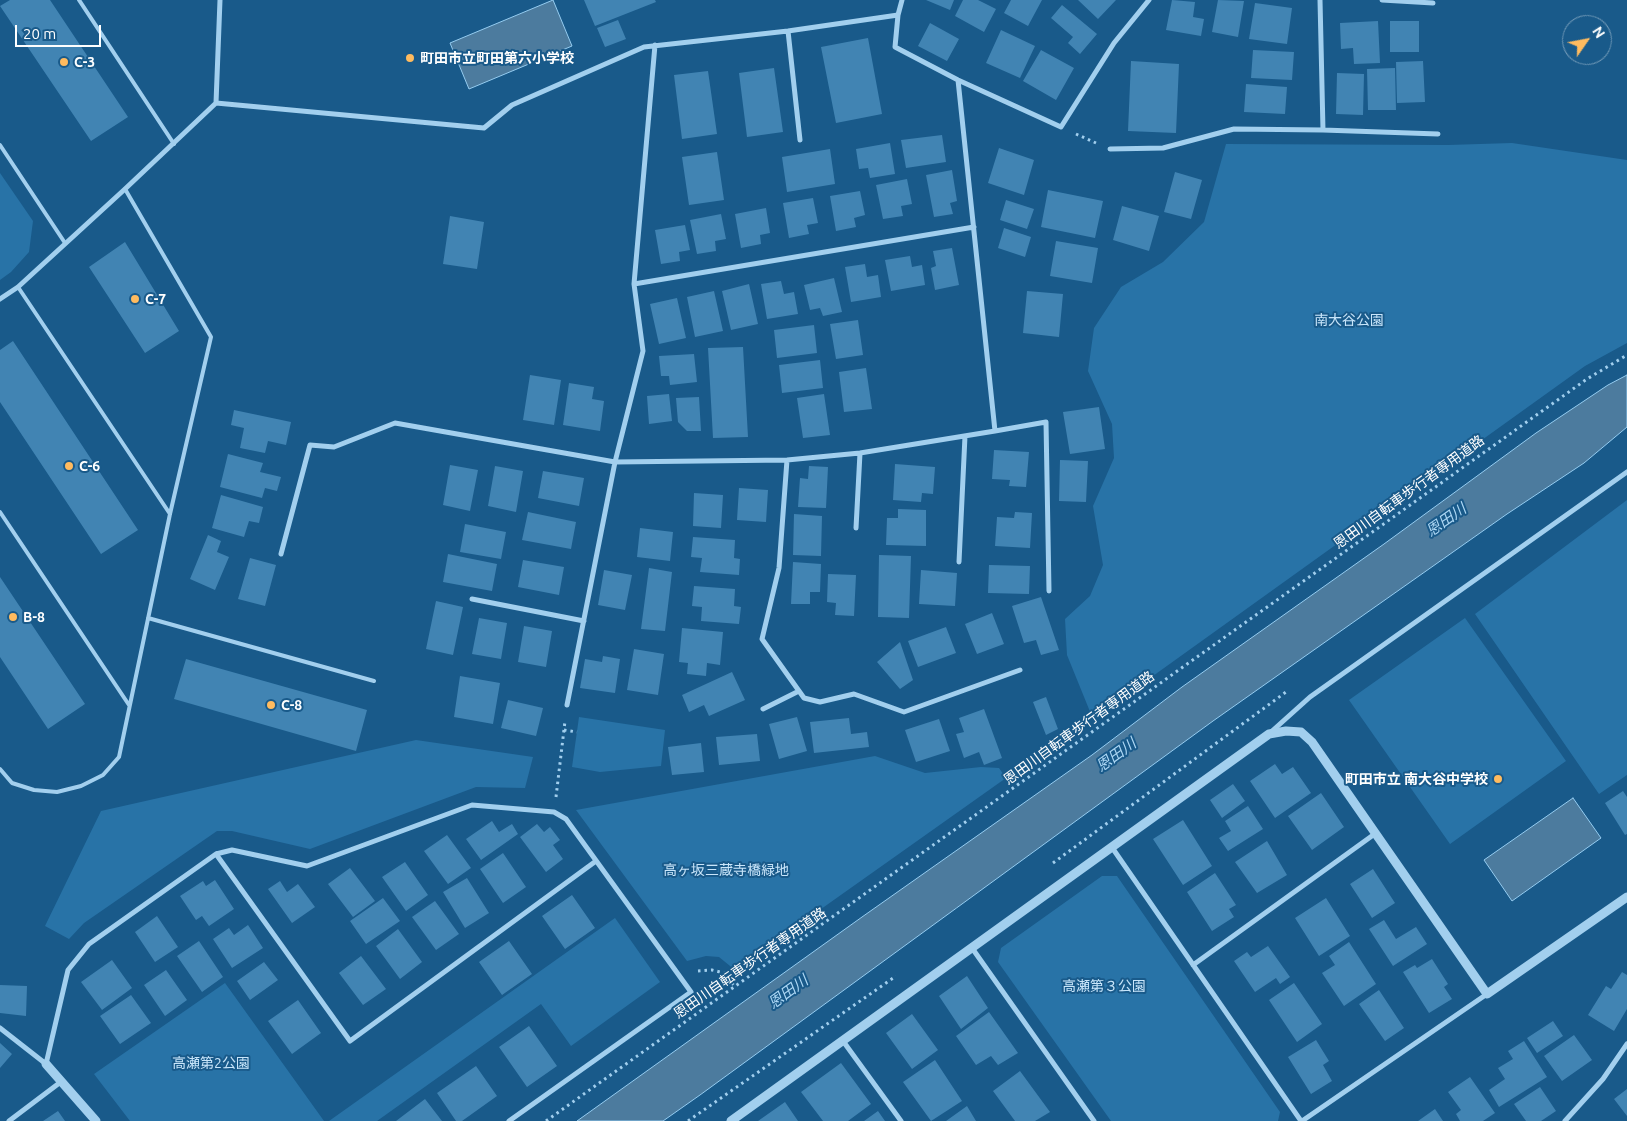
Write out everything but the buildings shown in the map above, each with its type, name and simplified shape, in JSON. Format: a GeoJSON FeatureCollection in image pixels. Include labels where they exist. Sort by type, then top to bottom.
{"type":"FeatureCollection","features":[{"type":"Feature","properties":{"kind":"street"},"geometry":{"type":"LineString","coordinates":[[0,299],[18,287],[216,103],[220,0]]}},
{"type":"Feature","properties":{"kind":"street"},"geometry":{"type":"LineString","coordinates":[[902,0],[898,15],[895,47],[958,80],[1061,127],[1114,43],[1149,0]]}},
{"type":"Feature","properties":{"kind":"street"},"geometry":{"type":"LineString","coordinates":[[1320,0],[1323,130]]}},
{"type":"Feature","properties":{"kind":"street"},"geometry":{"type":"LineString","coordinates":[[1382,0],[1433,3]]}},
{"type":"Feature","properties":{"kind":"street"},"geometry":{"type":"LineString","coordinates":[[216,103],[484,128],[512,105],[644,47],[788,31],[898,15]]}},
{"type":"Feature","properties":{"kind":"street"},"geometry":{"type":"LineString","coordinates":[[788,31],[800,140]]}},
{"type":"Feature","properties":{"kind":"street"},"geometry":{"type":"LineString","coordinates":[[567,705],[615,462],[643,351],[634,284],[655,45]]}},
{"type":"Feature","properties":{"kind":"street"},"geometry":{"type":"LineString","coordinates":[[958,80],[995,431]]}},
{"type":"Feature","properties":{"kind":"street"},"geometry":{"type":"LineString","coordinates":[[1110,149],[1163,148],[1234,129],[1438,134]]}},
{"type":"Feature","properties":{"kind":"street"},"geometry":{"type":"LineString","coordinates":[[634,284],[974,227]]}},
{"type":"Feature","properties":{"kind":"street"},"geometry":{"type":"LineString","coordinates":[[281,554],[310,445],[334,447],[395,423],[615,462],[787,460],[860,453],[1046,422],[1049,590]]}},
{"type":"Feature","properties":{"kind":"street"},"geometry":{"type":"LineString","coordinates":[[960,562],[965,436]]}},
{"type":"Feature","properties":{"kind":"street"},"geometry":{"type":"LineString","coordinates":[[856,528],[860,453]]}},
{"type":"Feature","properties":{"kind":"street"},"geometry":{"type":"LineString","coordinates":[[787,460],[778,568],[762,639],[804,698],[820,702],[854,694],[904,712],[1020,670]]}},
{"type":"Feature","properties":{"kind":"street"},"geometry":{"type":"LineString","coordinates":[[731,1121],[1269,734],[1310,697],[1627,472]]}},
{"type":"Feature","properties":{"kind":"street"},"geometry":{"type":"LineString","coordinates":[[472,599],[584,621]]}},
{"type":"Feature","properties":{"kind":"street"},"geometry":{"type":"LineString","coordinates":[[763,709],[799,691]]}},
{"type":"Feature","properties":{"kind":"street"},"geometry":{"type":"LineString","coordinates":[[1269,734],[1286,730],[1301,732],[1312,742],[1487,994]]}},
{"type":"Feature","properties":{"kind":"street"},"geometry":{"type":"LineString","coordinates":[[46,1064],[68,970],[89,944],[216,854],[232,850],[306,866],[472,806],[554,812],[566,819],[690,992],[509,1121]]}},
{"type":"Feature","properties":{"kind":"street"},"geometry":{"type":"LineString","coordinates":[[1193,965],[1376,833]]}},
{"type":"Feature","properties":{"kind":"street"},"geometry":{"type":"LineString","coordinates":[[1111,846],[1302,1121],[1627,897]]}},
{"type":"Feature","properties":{"kind":"street"},"geometry":{"type":"LineString","coordinates":[[216,854],[350,1041],[596,861]]}},
{"type":"Feature","properties":{"kind":"street"},"geometry":{"type":"LineString","coordinates":[[972,948],[1094,1121]]}},
{"type":"Feature","properties":{"kind":"street"},"geometry":{"type":"LineString","coordinates":[[0,1028],[46,1064],[96,1121]]}},
{"type":"Feature","properties":{"kind":"street"},"geometry":{"type":"LineString","coordinates":[[843,1041],[901,1121]]}},
{"type":"Feature","properties":{"kind":"street"},"geometry":{"type":"LineString","coordinates":[[1565,1121],[1603,1079],[1627,1044]]}},
{"type":"Feature","properties":{"kind":"street"},"geometry":{"type":"LineString","coordinates":[[9,1121],[62,1081]]}},
{"type":"Feature","properties":{"kind":"lane"},"geometry":{"type":"LineString","coordinates":[[79,0],[174,144]]}},
{"type":"Feature","properties":{"kind":"lane"},"geometry":{"type":"LineString","coordinates":[[0,145],[65,243]]}},
{"type":"Feature","properties":{"kind":"lane"},"geometry":{"type":"LineString","coordinates":[[0,769],[12,783],[34,790],[57,792],[81,786],[104,774],[119,757],[170,514],[211,337],[125,189]]}},
{"type":"Feature","properties":{"kind":"lane"},"geometry":{"type":"LineString","coordinates":[[18,287],[170,514]]}},
{"type":"Feature","properties":{"kind":"lane"},"geometry":{"type":"LineString","coordinates":[[0,512],[130,706]]}},
{"type":"Feature","properties":{"kind":"lane"},"geometry":{"type":"LineString","coordinates":[[148,618],[374,681]]}},
{"type":"Feature","properties":{"kind":"path"},"geometry":{"type":"LineString","coordinates":[[1061,127],[1110,149]]}},
{"type":"Feature","properties":{"kind":"path","name":"恩田川自転車歩行者専用道路"},"geometry":{"type":"LineString","coordinates":[[546,1121],[1571,390],[1627,355]]}},
{"type":"Feature","properties":{"kind":"path"},"geometry":{"type":"LineString","coordinates":[[1053,863],[1292,688]]}},
{"type":"Feature","properties":{"kind":"path"},"geometry":{"type":"LineString","coordinates":[[554,812],[567,705]]}},
{"type":"Feature","properties":{"kind":"path"},"geometry":{"type":"LineString","coordinates":[[564,730],[577,732]]}},
{"type":"Feature","properties":{"kind":"path"},"geometry":{"type":"LineString","coordinates":[[683,981],[698,970],[712,970],[724,973],[735,987]]}},
{"type":"Feature","properties":{"kind":"path"},"geometry":{"type":"LineString","coordinates":[[688,1121],[901,972]]}},
{"type":"Feature","properties":{"kind":"green space","name":"南大谷公園"},"geometry":{"type":"Polygon","coordinates":[[[1512,143],[1627,160],[1627,343],[1585,366],[1093,719],[1067,655],[1065,619],[1090,596],[1103,565],[1093,506],[1114,458],[1112,424],[1088,371],[1094,328],[1121,287],[1163,262],[1204,222],[1226,144],[1448,145],[1512,143]]]}},
{"type":"Feature","properties":{"kind":"green space"},"geometry":{"type":"Polygon","coordinates":[[[0,173],[33,221],[29,252],[11,272],[0,280],[0,173]]]}},
{"type":"Feature","properties":{"kind":"green space"},"geometry":{"type":"Polygon","coordinates":[[[1627,500],[1627,775],[1599,794],[1475,614],[1627,500]]]}},
{"type":"Feature","properties":{"kind":"green space"},"geometry":{"type":"Polygon","coordinates":[[[1465,618],[1566,761],[1450,844],[1349,700],[1465,618]]]}},
{"type":"Feature","properties":{"kind":"green space"},"geometry":{"type":"Polygon","coordinates":[[[579,717],[665,730],[661,766],[600,772],[572,767],[579,717]]]}},
{"type":"Feature","properties":{"kind":"green space"},"geometry":{"type":"Polygon","coordinates":[[[416,740],[533,757],[525,788],[476,787],[310,849],[232,831],[217,831],[84,923],[69,939],[45,926],[101,811],[416,740]]]}},
{"type":"Feature","properties":{"kind":"green space","name":"高ヶ坂三蔵寺橋緑地"},"geometry":{"type":"Polygon","coordinates":[[[875,756],[925,773],[981,767],[999,768],[1006,778],[735,970],[719,957],[706,956],[687,961],[576,810],[875,756]]]}},
{"type":"Feature","properties":{"kind":"green space","name":"高瀬第３公園"},"geometry":{"type":"Polygon","coordinates":[[[1102,876],[1117,876],[1280,1112],[1278,1121],[1111,1121],[998,962],[1001,948],[1102,876]]]}},
{"type":"Feature","properties":{"kind":"green space"},"geometry":{"type":"Polygon","coordinates":[[[615,918],[660,982],[571,1046],[541,1004],[377,1121],[329,1121],[615,918]]]}},
{"type":"Feature","properties":{"kind":"green space","name":"高瀬第2公園"},"geometry":{"type":"Polygon","coordinates":[[[225,983],[324,1121],[130,1121],[94,1074],[225,983]]]}},
{"type":"Feature","properties":{"kind":"water"},"geometry":{"type":"Polygon","coordinates":[[[553,0],[572,46],[469,89],[450,43],[553,0]]]}},
{"type":"Feature","properties":{"kind":"water","name":"恩田川"},"geometry":{"type":"Polygon","coordinates":[[[1627,375],[1627,427],[1584,463],[1507,514],[1213,721],[700,1095],[663,1121],[577,1121],[1092,755],[1182,687],[1384,544],[1536,433],[1608,385],[1627,375]]]}},
{"type":"Feature","properties":{"kind":"water"},"geometry":{"type":"Polygon","coordinates":[[[1573,798],[1601,838],[1512,901],[1484,860],[1573,798]]]}},
{"type":"Feature","properties":{"kind":"place","name":"町田市立町田第六小学校"},"geometry":{"type":"Point","coordinates":[410,58]}},
{"type":"Feature","properties":{"kind":"place","name":"C-3"},"geometry":{"type":"Point","coordinates":[64,62]}},
{"type":"Feature","properties":{"kind":"place","name":"C-7"},"geometry":{"type":"Point","coordinates":[135,299]}},
{"type":"Feature","properties":{"kind":"place","name":"C-6"},"geometry":{"type":"Point","coordinates":[69,466]}},
{"type":"Feature","properties":{"kind":"place","name":"B-8"},"geometry":{"type":"Point","coordinates":[13,617]}},
{"type":"Feature","properties":{"kind":"place","name":"C-8"},"geometry":{"type":"Point","coordinates":[271,705]}},
{"type":"Feature","properties":{"kind":"place","name":"町田市立 南大谷中学校"},"geometry":{"type":"Point","coordinates":[1498,779]}}]}
